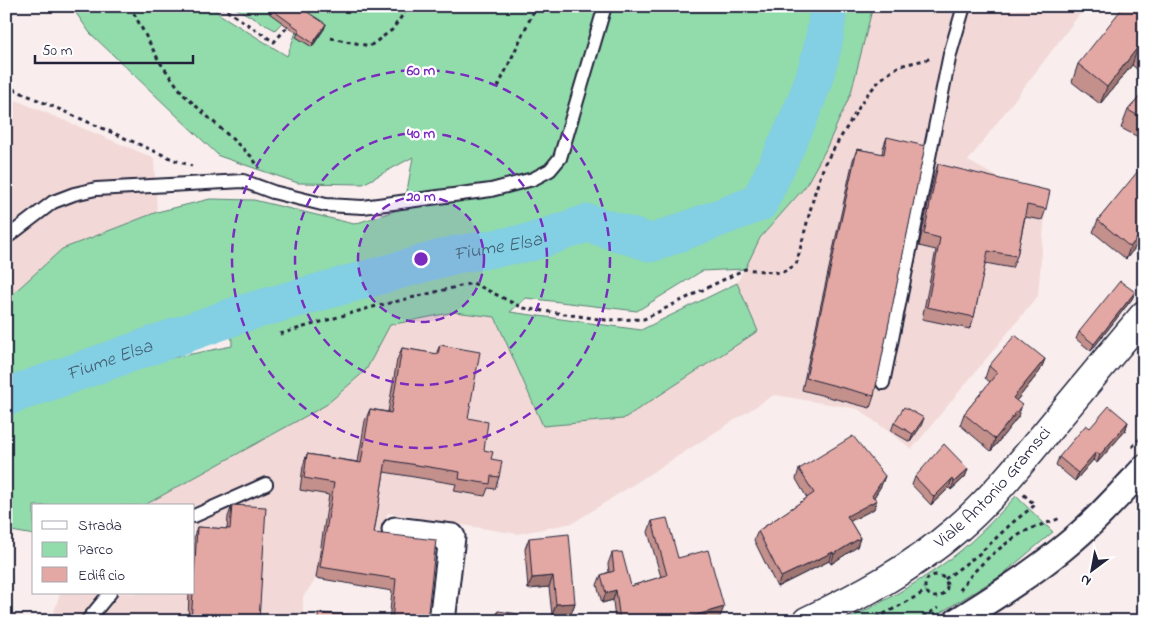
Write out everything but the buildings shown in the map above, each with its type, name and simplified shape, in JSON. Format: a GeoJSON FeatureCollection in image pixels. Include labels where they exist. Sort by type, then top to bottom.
{"type":"FeatureCollection","features":[{"type":"Feature","properties":{"kind":"main road","name":"Viale Antonio Gramsci"},"geometry":{"type":"LineString","coordinates":[[807,621],[886,580],[966,522],[1001,486],[1144,315]]}},
{"type":"Feature","properties":{"kind":"street"},"geometry":{"type":"LineString","coordinates":[[958,621],[1063,549],[1144,468]]}},
{"type":"Feature","properties":{"kind":"street"},"geometry":{"type":"LineString","coordinates":[[395,530],[452,537],[442,621]]}},
{"type":"Feature","properties":{"kind":"lane"},"geometry":{"type":"LineString","coordinates":[[6,238],[53,202],[74,194],[96,189],[242,181],[273,192],[326,205],[363,206],[491,190],[533,179],[550,170],[560,158],[605,6]]}},
{"type":"Feature","properties":{"kind":"lane"},"geometry":{"type":"LineString","coordinates":[[883,383],[950,54],[964,6]]}},
{"type":"Feature","properties":{"kind":"lane"},"geometry":{"type":"LineString","coordinates":[[195,516],[266,484]]}},
{"type":"Feature","properties":{"kind":"lane"},"geometry":{"type":"LineString","coordinates":[[87,621],[109,594]]}},
{"type":"Feature","properties":{"kind":"path"},"geometry":{"type":"LineString","coordinates":[[130,6],[159,61],[184,95],[252,157],[273,192]]}},
{"type":"Feature","properties":{"kind":"path"},"geometry":{"type":"LineString","coordinates":[[220,6],[274,42],[290,23]]}},
{"type":"Feature","properties":{"kind":"path"},"geometry":{"type":"LineString","coordinates":[[332,38],[370,46],[392,30],[409,6]]}},
{"type":"Feature","properties":{"kind":"path"},"geometry":{"type":"LineString","coordinates":[[498,87],[536,6]]}},
{"type":"Feature","properties":{"kind":"path"},"geometry":{"type":"LineString","coordinates":[[280,334],[369,308],[473,283],[522,308],[606,320],[644,319],[745,268],[782,273],[796,264],[814,192],[825,163],[866,96],[881,78],[899,66],[950,54]]}},
{"type":"Feature","properties":{"kind":"path"},"geometry":{"type":"LineString","coordinates":[[6,86],[177,161],[196,167]]}},
{"type":"Feature","properties":{"kind":"path"},"geometry":{"type":"LineString","coordinates":[[945,579],[979,554],[1012,523],[1035,505],[1022,494]]}},
{"type":"Feature","properties":{"kind":"path"},"geometry":{"type":"LineString","coordinates":[[957,596],[971,574],[1014,539],[1029,529],[1064,516]]}},
{"type":"Feature","properties":{"kind":"path"},"geometry":{"type":"LineString","coordinates":[[935,575],[945,579],[947,586],[942,596],[935,597],[928,594],[925,584],[929,578],[935,575]]}},
{"type":"Feature","properties":{"kind":"path"},"geometry":{"type":"LineString","coordinates":[[869,621],[926,591]]}},
{"type":"Feature","properties":{"kind":"shaded area"},"geometry":{"type":"Polygon","coordinates":[[[873,6],[1086,6],[968,161],[1046,203],[1038,296],[912,449],[858,409],[774,395],[573,523],[517,534],[388,513],[363,586],[316,579],[303,597],[303,621],[51,621],[60,594],[195,594],[195,504],[147,504],[326,405],[366,370],[390,325],[455,312],[495,317],[543,426],[623,419],[757,331],[737,283],[760,238],[805,187],[851,93],[873,6]]]}},
{"type":"Feature","properties":{"kind":"shaded area"},"geometry":{"type":"Polygon","coordinates":[[[6,96],[154,158],[157,212],[62,249],[6,300],[6,96]]]}},
{"type":"Feature","properties":{"kind":"green space"},"geometry":{"type":"Polygon","coordinates":[[[71,6],[212,6],[219,14],[287,56],[306,6],[873,6],[851,93],[825,151],[805,187],[760,238],[745,269],[702,271],[637,311],[526,298],[510,312],[641,330],[737,283],[758,331],[623,419],[543,426],[495,317],[454,312],[390,325],[366,370],[326,405],[147,504],[32,504],[32,535],[6,530],[6,300],[62,249],[157,212],[210,199],[254,200],[354,224],[404,208],[413,157],[363,184],[298,183],[219,156],[90,33],[71,6]],[[231,313],[68,365],[70,378],[232,346],[231,313]]]}},
{"type":"Feature","properties":{"kind":"green space"},"geometry":{"type":"Polygon","coordinates":[[[232,6],[291,6],[286,18],[275,30],[232,6]]]}},
{"type":"Feature","properties":{"kind":"green space"},"geometry":{"type":"Polygon","coordinates":[[[1016,496],[1053,532],[1002,575],[927,621],[845,621],[907,588],[952,558],[990,524],[1016,496]]]}},
{"type":"Feature","properties":{"kind":"waterway","name":"Fiume Elsa"},"geometry":{"type":"LineString","coordinates":[[6,397],[241,314],[454,255],[532,242],[588,223],[652,243],[759,203],[793,132],[812,83],[820,58],[828,6]]}}]}
